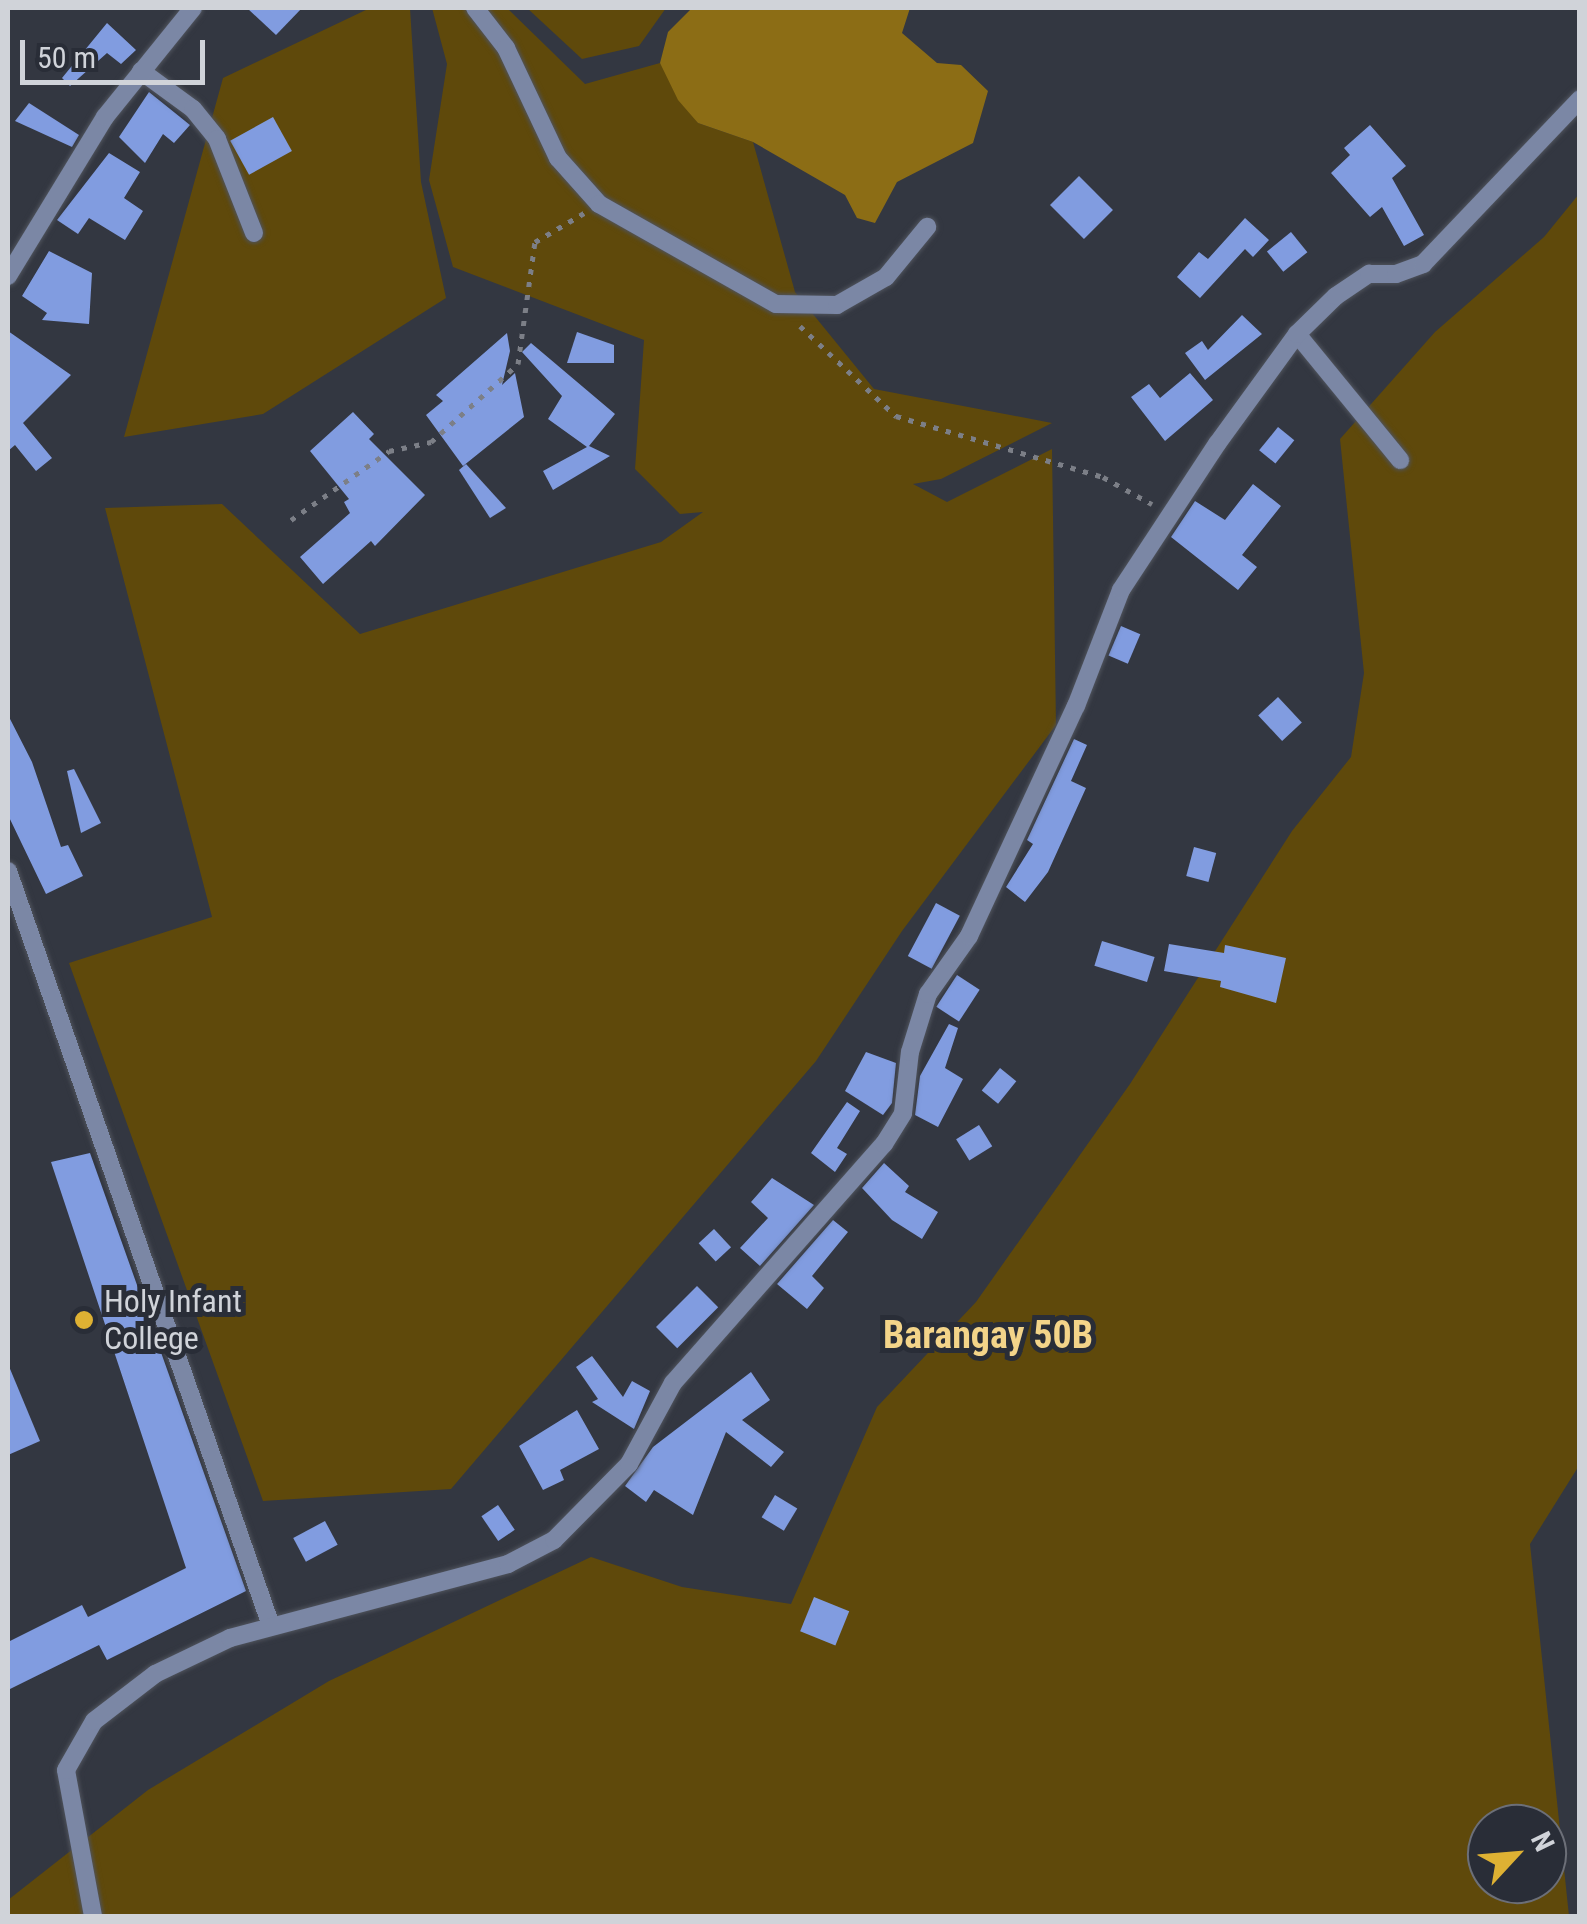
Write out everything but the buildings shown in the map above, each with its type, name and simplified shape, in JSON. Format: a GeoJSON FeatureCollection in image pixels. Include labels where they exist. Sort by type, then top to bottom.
{"type":"FeatureCollection","features":[{"type":"Feature","properties":{"kind":"street"},"geometry":{"type":"LineString","coordinates":[[8,276],[105,117],[192,8]]}},
{"type":"Feature","properties":{"kind":"street"},"geometry":{"type":"LineString","coordinates":[[475,8],[506,48],[558,158],[599,204],[776,304],[838,305],[886,277],[926,227]]}},
{"type":"Feature","properties":{"kind":"street"},"geometry":{"type":"LineString","coordinates":[[141,70],[193,108],[217,139],[254,233]]}},
{"type":"Feature","properties":{"kind":"street"},"geometry":{"type":"LineString","coordinates":[[94,1916],[66,1770],[94,1721],[156,1674],[272,1626],[508,1564],[554,1540],[628,1464],[672,1384],[884,1144],[903,1113],[910,1052],[928,994],[970,936],[1076,706],[1120,590],[1170,514],[1297,334],[1368,274],[1396,274],[1423,264],[1580,98]]}},
{"type":"Feature","properties":{"kind":"street"},"geometry":{"type":"LineString","coordinates":[[1297,334],[1400,460]]}},
{"type":"Feature","properties":{"kind":"street"},"geometry":{"type":"LineString","coordinates":[[8,871],[272,1626]]}},
{"type":"Feature","properties":{"kind":"path"},"geometry":{"type":"LineString","coordinates":[[291,520],[389,450],[431,442],[518,364],[535,242],[599,204]]}},
{"type":"Feature","properties":{"kind":"path"},"geometry":{"type":"LineString","coordinates":[[776,304],[896,416],[1103,477],[1170,514]]}},
{"type":"Feature","properties":{"kind":"shaded area"},"geometry":{"type":"Polygon","coordinates":[[[370,8],[410,8],[421,182],[446,298],[263,414],[124,437],[223,78],[370,8]]]}},
{"type":"Feature","properties":{"kind":"shaded area"},"geometry":{"type":"Polygon","coordinates":[[[432,8],[507,8],[585,84],[660,63],[698,123],[753,142],[795,292],[874,389],[1052,423],[941,479],[913,484],[947,502],[1052,449],[1056,725],[902,931],[816,1061],[451,1489],[263,1501],[69,963],[212,917],[105,508],[222,504],[360,634],[661,542],[703,512],[680,514],[635,469],[644,340],[453,267],[429,180],[447,64],[432,8]]]}},
{"type":"Feature","properties":{"kind":"shaded area"},"geometry":{"type":"Polygon","coordinates":[[[527,8],[666,8],[639,46],[582,59],[527,8]]]}},
{"type":"Feature","properties":{"kind":"shaded area"},"geometry":{"type":"Polygon","coordinates":[[[692,8],[910,8],[902,33],[937,63],[961,65],[988,91],[973,143],[897,182],[875,223],[857,218],[845,195],[753,142],[698,123],[678,100],[660,63],[668,32],[692,8]]]}},
{"type":"Feature","properties":{"kind":"shaded area"},"geometry":{"type":"Polygon","coordinates":[[[1579,194],[1580,1464],[1530,1544],[1557,1804],[1467,1804],[1467,1904],[1567,1904],[1567,1897],[1569,1916],[8,1916],[8,1900],[148,1790],[329,1681],[591,1557],[682,1587],[791,1604],[877,1407],[976,1302],[1130,1084],[1292,831],[1351,757],[1364,673],[1340,439],[1435,332],[1544,237],[1579,194]]]}},
{"type":"Feature","properties":{"kind":"place","name":"Holy Infant College"},"geometry":{"type":"Point","coordinates":[84,1320]}},
{"type":"Feature","properties":{"kind":"district","name":"Barangay 50B"},"geometry":{"type":"Point","coordinates":[988,1336]}}]}
